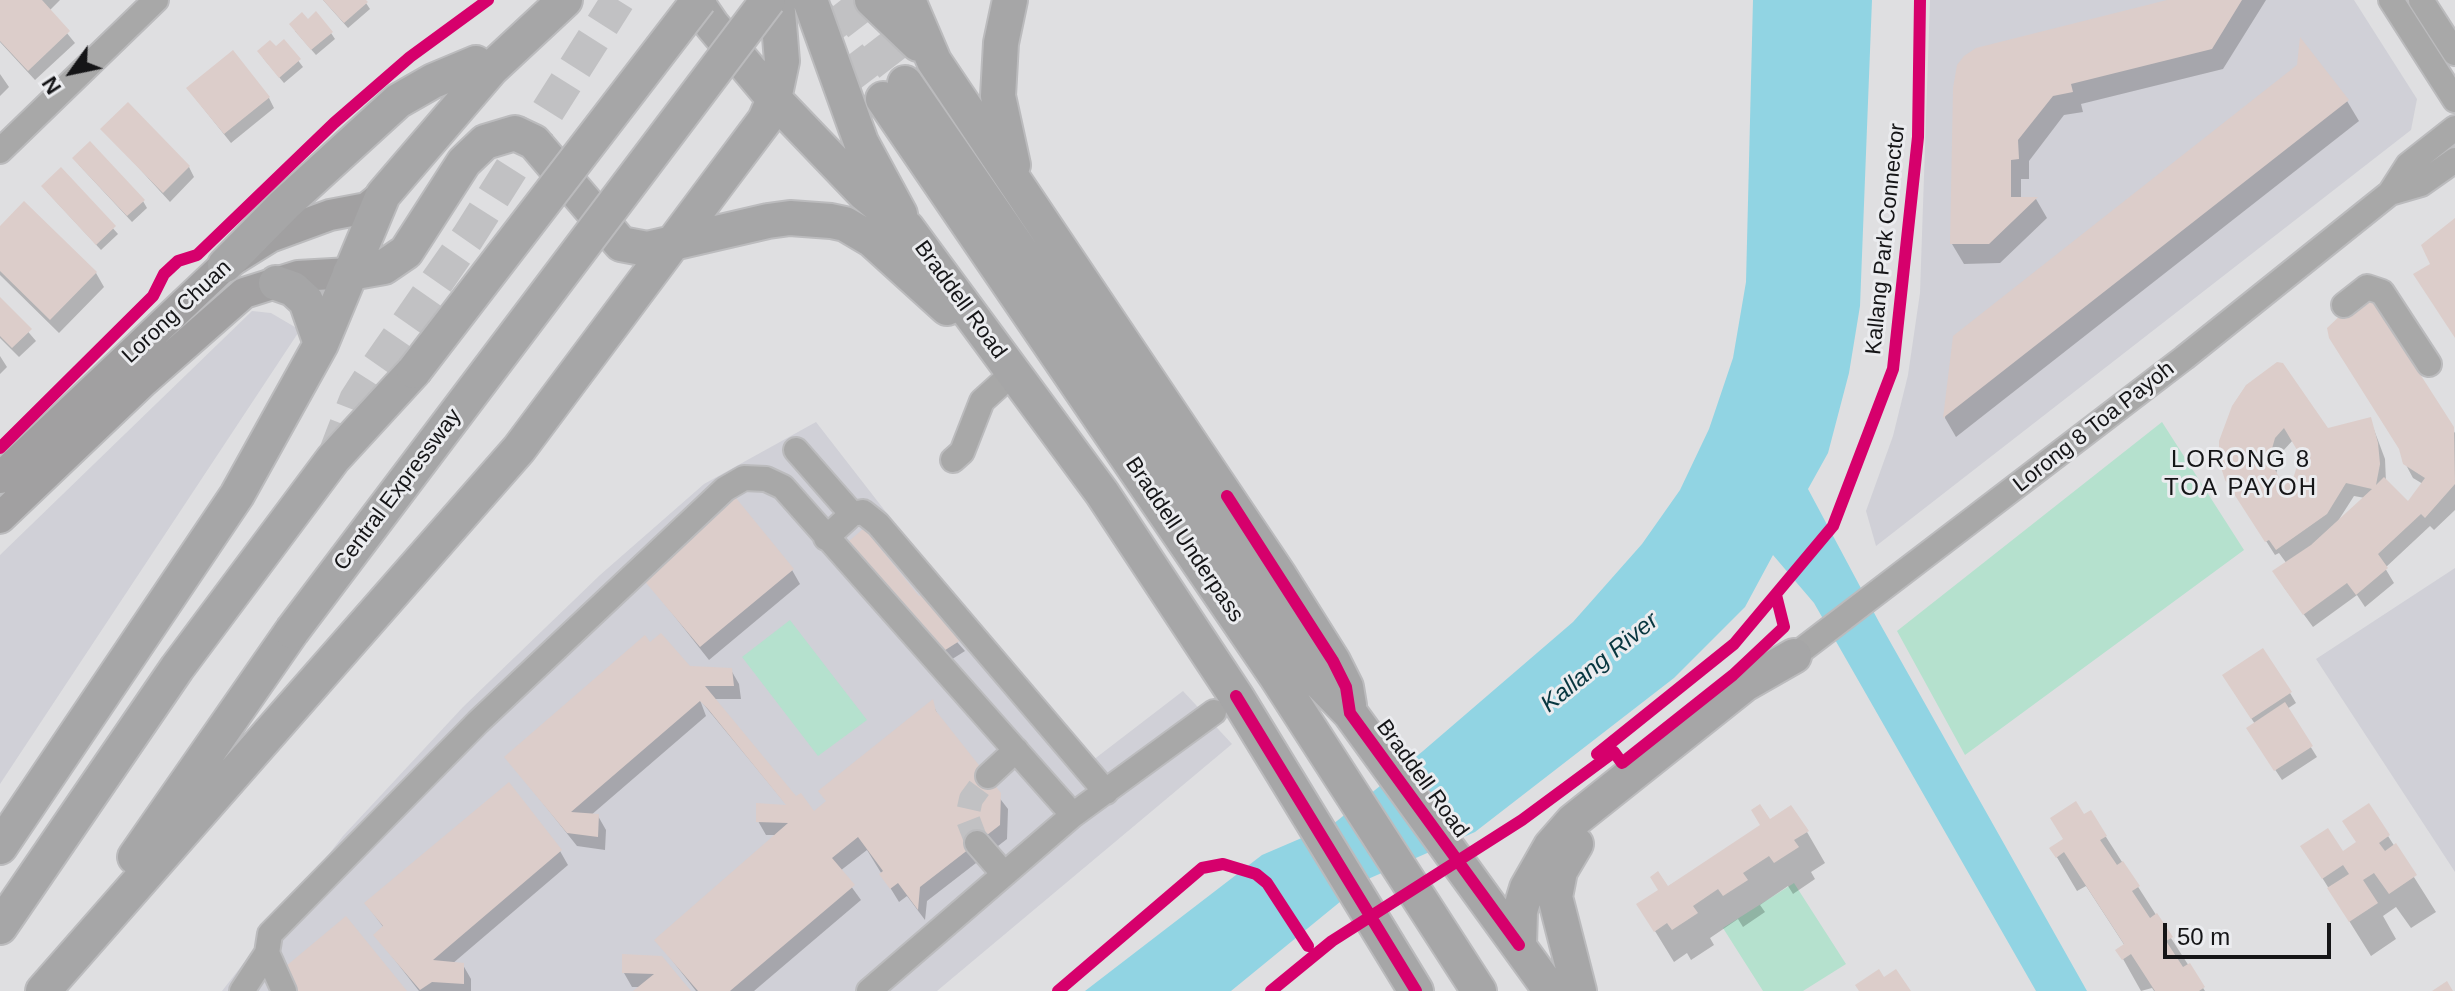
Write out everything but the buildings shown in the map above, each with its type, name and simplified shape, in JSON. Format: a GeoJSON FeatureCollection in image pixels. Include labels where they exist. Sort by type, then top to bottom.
{"type":"FeatureCollection","features":[{"type":"Feature","properties":{"kind":"highway"},"geometry":{"type":"LineString","coordinates":[[383,195],[381,185],[433,113],[533,0]]}},
{"type":"Feature","properties":{"kind":"highway"},"geometry":{"type":"LineString","coordinates":[[0,847],[237,495],[321,344],[383,195],[492,68],[565,0]]}},
{"type":"Feature","properties":{"kind":"highway"},"geometry":{"type":"LineString","coordinates":[[0,927],[177,668],[333,459],[414,371],[697,0]]}},
{"type":"Feature","properties":{"kind":"highway","name":"Braddell Road"},"geometry":{"type":"LineString","coordinates":[[697,0],[712,25],[774,99],[864,193],[907,228],[1005,361],[1145,554],[1313,820],[1416,991]]}},
{"type":"Feature","properties":{"kind":"highway","name":"Central Expressway"},"geometry":{"type":"LineString","coordinates":[[43,991],[292,631],[768,0]]}},
{"type":"Feature","properties":{"kind":"highway"},"geometry":{"type":"LineString","coordinates":[[43,991],[519,449],[671,247],[765,120],[774,99],[782,61],[777,0]]}},
{"type":"Feature","properties":{"kind":"highway"},"geometry":{"type":"LineString","coordinates":[[810,0],[861,142],[907,228]]}},
{"type":"Feature","properties":{"kind":"highway"},"geometry":{"type":"LineString","coordinates":[[872,0],[934,61]]}},
{"type":"Feature","properties":{"kind":"highway"},"geometry":{"type":"LineString","coordinates":[[908,0],[934,61],[1227,496],[1333,661],[1346,687],[1350,713]]}},
{"type":"Feature","properties":{"kind":"highway"},"geometry":{"type":"LineString","coordinates":[[1010,0],[1000,56],[1000,115],[1018,177],[1048,233]]}},
{"type":"Feature","properties":{"kind":"highway"},"geometry":{"type":"LineString","coordinates":[[225,265],[284,205],[398,101],[433,81],[476,63]]}},
{"type":"Feature","properties":{"kind":"highway","name":"Braddell Underpass"},"geometry":{"type":"LineString","coordinates":[[1350,713],[1309,671],[894,91],[1478,990]]}},
{"type":"Feature","properties":{"kind":"highway"},"geometry":{"type":"LineString","coordinates":[[350,273],[384,267],[406,252],[464,162],[485,142],[515,133],[534,142],[621,244],[647,249],[671,247],[746,225],[790,218],[845,224],[872,240],[1005,361]]}},
{"type":"Feature","properties":{"kind":"highway"},"geometry":{"type":"LineString","coordinates":[[276,283],[293,289],[306,301],[321,344]]}},
{"type":"Feature","properties":{"kind":"highway"},"geometry":{"type":"LineString","coordinates":[[1519,945],[1520,911],[1527,888],[1551,846],[1583,812],[1745,684],[1802,650]]}},
{"type":"Feature","properties":{"kind":"highway","name":"Braddell Road"},"geometry":{"type":"LineString","coordinates":[[1350,713],[1551,991]]}},
{"type":"Feature","properties":{"kind":"highway"},"geometry":{"type":"LineString","coordinates":[[1579,991],[1555,897],[1560,871],[1567,855],[1589,826],[1641,767]]}},
{"type":"Feature","properties":{"kind":"main road","name":"Lorong Chuan"},"geometry":{"type":"LineString","coordinates":[[0,478],[225,265],[270,237],[330,215],[367,208],[383,195]]}},
{"type":"Feature","properties":{"kind":"main road","name":"Lorong Chuan"},"geometry":{"type":"LineString","coordinates":[[0,518],[210,321],[244,293],[298,276],[350,273]]}},
{"type":"Feature","properties":{"kind":"street"},"geometry":{"type":"LineString","coordinates":[[0,151],[156,0]]}},
{"type":"Feature","properties":{"kind":"street"},"geometry":{"type":"LineString","coordinates":[[2391,0],[2455,100]]}},
{"type":"Feature","properties":{"kind":"street"},"geometry":{"type":"LineString","coordinates":[[2421,0],[2455,53]]}},
{"type":"Feature","properties":{"kind":"street","name":"Lorong 8 Toa Payoh"},"geometry":{"type":"LineString","coordinates":[[1802,650],[2184,358],[2390,193],[2408,165],[2455,128]]}},
{"type":"Feature","properties":{"kind":"street","name":"Lorong 8 Toa Payoh"},"geometry":{"type":"LineString","coordinates":[[2390,193],[2421,184],[2455,160]]}},
{"type":"Feature","properties":{"kind":"street"},"geometry":{"type":"LineString","coordinates":[[2344,305],[2367,287],[2382,292],[2429,364]]}},
{"type":"Feature","properties":{"kind":"street"},"geometry":{"type":"LineString","coordinates":[[953,460],[962,452],[982,401],[1005,361]]}},
{"type":"Feature","properties":{"kind":"street"},"geometry":{"type":"LineString","coordinates":[[796,450],[852,514]]}},
{"type":"Feature","properties":{"kind":"street"},"geometry":{"type":"LineString","coordinates":[[242,991],[267,953],[270,934],[457,744],[725,489],[744,478],[783,487],[1073,815]]}},
{"type":"Feature","properties":{"kind":"street"},"geometry":{"type":"LineString","coordinates":[[826,538],[852,514],[863,512],[878,524],[1106,792]]}},
{"type":"Feature","properties":{"kind":"street"},"geometry":{"type":"LineString","coordinates":[[869,991],[1073,815],[1214,712]]}},
{"type":"Feature","properties":{"kind":"street"},"geometry":{"type":"LineString","coordinates":[[988,776],[1016,750]]}},
{"type":"Feature","properties":{"kind":"street"},"geometry":{"type":"LineString","coordinates":[[977,843],[1004,874]]}},
{"type":"Feature","properties":{"kind":"street"},"geometry":{"type":"LineString","coordinates":[[267,953],[284,991]]}},
{"type":"Feature","properties":{"kind":"shaded area"},"geometry":{"type":"Polygon","coordinates":[[[1930,0],[2354,0],[2417,99],[2411,130],[1876,546],[1866,511],[1893,436],[1908,375],[1920,293],[1930,0]]]}},
{"type":"Feature","properties":{"kind":"shaded area"},"geometry":{"type":"Polygon","coordinates":[[[252,311],[271,313],[300,330],[0,784],[0,555],[252,311]]]}},
{"type":"Feature","properties":{"kind":"shaded area"},"geometry":{"type":"Polygon","coordinates":[[[816,422],[1084,767],[1183,691],[1232,744],[937,991],[222,991],[343,836],[463,707],[600,575],[704,484],[816,422]]]}},
{"type":"Feature","properties":{"kind":"shaded area"},"geometry":{"type":"Polygon","coordinates":[[[2455,568],[2455,872],[2316,659],[2455,568]]]}},
{"type":"Feature","properties":{"kind":"green space"},"geometry":{"type":"Polygon","coordinates":[[[2162,422],[2244,550],[1965,755],[1897,631],[2162,422]]]}},
{"type":"Feature","properties":{"kind":"green space"},"geometry":{"type":"Polygon","coordinates":[[[790,620],[867,720],[818,756],[742,657],[790,620]]]}},
{"type":"Feature","properties":{"kind":"green space"},"geometry":{"type":"Polygon","coordinates":[[[1794,883],[1846,964],[1803,991],[1763,991],[1723,928],[1794,883]]]}},
{"type":"Feature","properties":{"kind":"water","name":"Kallang River"},"geometry":{"type":"Polygon","coordinates":[[[1753,0],[1872,0],[1860,306],[1849,373],[1828,453],[1808,489],[1879,622],[2087,991],[2036,991],[1814,603],[1773,555],[1745,607],[1674,678],[1475,832],[1368,879],[1231,991],[1085,991],[1262,855],[1332,825],[1423,751],[1573,622],[1642,544],[1680,490],[1709,429],[1733,358],[1746,282],[1753,0]]]}},
{"type":"Feature","properties":{"kind":"tunnel"},"geometry":{"type":"LineString","coordinates":[[334,457],[356,400],[468,237],[618,0]]}},
{"type":"Feature","properties":{"kind":"tunnel"},"geometry":{"type":"LineString","coordinates":[[841,0],[905,83]]}},
{"type":"Feature","properties":{"kind":"tunnel"},"geometry":{"type":"LineString","coordinates":[[818,14],[883,99]]}},
{"type":"Feature","properties":{"kind":"tunnel"},"geometry":{"type":"LineString","coordinates":[[977,843],[967,817],[971,799],[988,776]]}},
{"type":"Feature","properties":{"kind":"cycle path"},"geometry":{"type":"LineString","coordinates":[[0,448],[153,296],[164,274],[178,261],[197,255],[334,123],[410,57],[488,0]]}},
{"type":"Feature","properties":{"kind":"cycle path","name":"Kallang Park Connector"},"geometry":{"type":"LineString","coordinates":[[1597,754],[1734,644],[1833,526],[1893,369],[1918,137],[1920,0]]}},
{"type":"Feature","properties":{"kind":"cycle path"},"geometry":{"type":"LineString","coordinates":[[1227,496],[1333,661],[1346,687],[1350,713],[1519,945]]}},
{"type":"Feature","properties":{"kind":"cycle path"},"geometry":{"type":"LineString","coordinates":[[1271,991],[1332,941],[1522,820],[1614,752],[1622,763],[1733,675],[1784,627],[1776,595]]}},
{"type":"Feature","properties":{"kind":"cycle path"},"geometry":{"type":"LineString","coordinates":[[1236,696],[1416,991]]}},
{"type":"Feature","properties":{"kind":"cycle path"},"geometry":{"type":"LineString","coordinates":[[1058,991],[1202,868],[1223,864],[1256,874],[1267,883],[1308,946]]}},
{"type":"Feature","properties":{"kind":"district","name":"LORONG 8 TOA PAYOH"},"geometry":{"type":"Point","coordinates":[2241,474]}}]}
